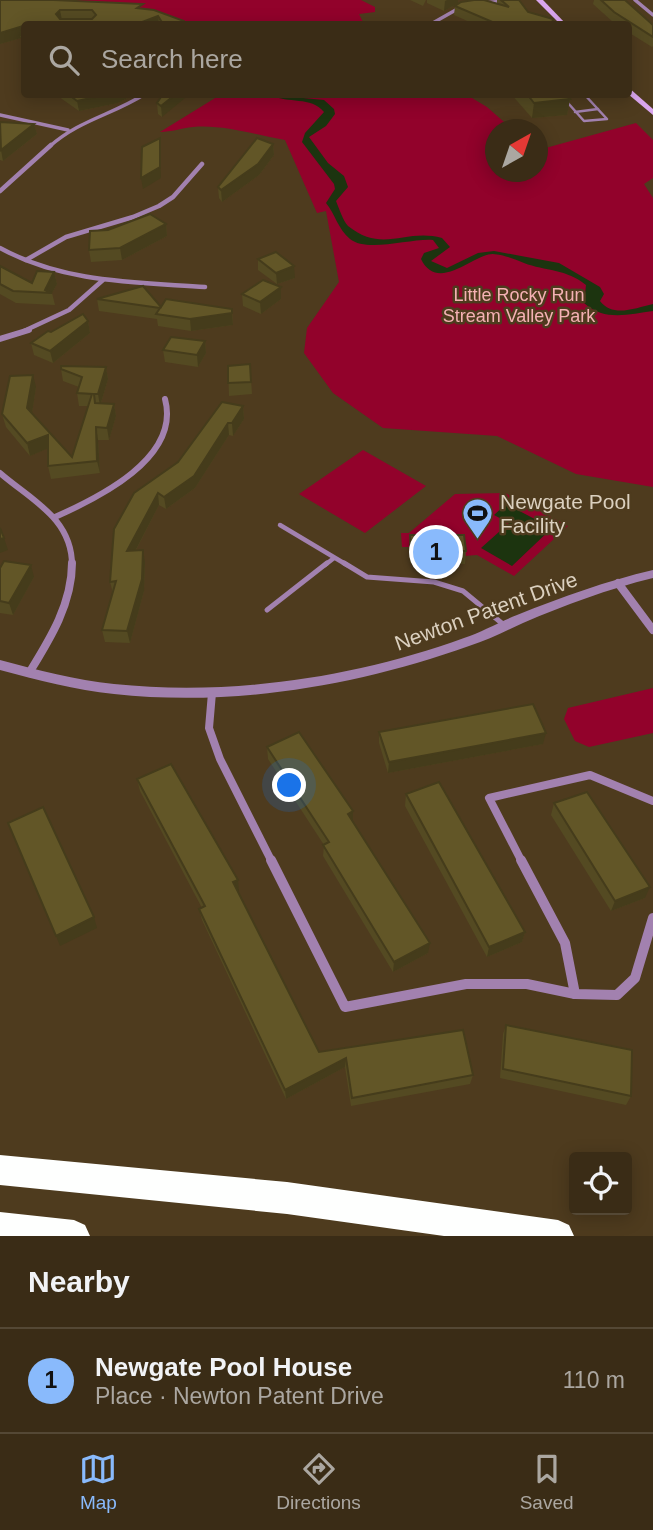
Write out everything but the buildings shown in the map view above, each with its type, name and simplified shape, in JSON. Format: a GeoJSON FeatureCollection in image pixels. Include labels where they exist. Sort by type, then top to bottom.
{"type":"FeatureCollection","features":[{"type":"Feature","properties":{"kind":"highway"},"geometry":{"type":"LineString","coordinates":[[0,1170],[287,1198],[558,1236]]}},
{"type":"Feature","properties":{"kind":"highway"},"geometry":{"type":"LineString","coordinates":[[0,1228],[74,1236]]}},
{"type":"Feature","properties":{"kind":"main road"},"geometry":{"type":"LineString","coordinates":[[539,0],[560,21]]}},
{"type":"Feature","properties":{"kind":"main road"},"geometry":{"type":"LineString","coordinates":[[632,93],[653,113]]}},
{"type":"Feature","properties":{"kind":"street"},"geometry":{"type":"LineString","coordinates":[[474,4],[514,0]]}},
{"type":"Feature","properties":{"kind":"street"},"geometry":{"type":"LineString","coordinates":[[635,0],[653,15]]}},
{"type":"Feature","properties":{"kind":"street"},"geometry":{"type":"LineString","coordinates":[[435,21],[462,7]]}},
{"type":"Feature","properties":{"kind":"street"},"geometry":{"type":"LineString","coordinates":[[0,191],[68,130],[118,110],[138,98]]}},
{"type":"Feature","properties":{"kind":"street"},"geometry":{"type":"LineString","coordinates":[[0,115],[68,130]]}},
{"type":"Feature","properties":{"kind":"street"},"geometry":{"type":"LineString","coordinates":[[26,260],[66,237],[133,217],[159,206],[173,197],[202,164]]}},
{"type":"Feature","properties":{"kind":"street"},"geometry":{"type":"LineString","coordinates":[[0,248],[26,260],[103,280],[205,288]]}},
{"type":"Feature","properties":{"kind":"street"},"geometry":{"type":"LineString","coordinates":[[0,339],[32,329],[67,313],[89,297],[103,280]]}},
{"type":"Feature","properties":{"kind":"street"},"geometry":{"type":"LineString","coordinates":[[55,517],[109,492],[141,466],[167,427],[170,414],[165,399]]}},
{"type":"Feature","properties":{"kind":"street"},"geometry":{"type":"LineString","coordinates":[[0,473],[55,517],[69,546],[72,571],[66,606],[53,634],[29,673]]}},
{"type":"Feature","properties":{"kind":"street","name":"Newton Patent Drive"},"geometry":{"type":"LineString","coordinates":[[0,665],[72,685],[212,693],[334,680],[462,644],[618,583],[653,574]]}},
{"type":"Feature","properties":{"kind":"street"},"geometry":{"type":"LineString","coordinates":[[618,583],[653,630]]}},
{"type":"Feature","properties":{"kind":"street"},"geometry":{"type":"LineString","coordinates":[[212,693],[209,727],[220,759],[345,1007],[466,984],[527,984],[575,994],[617,995],[635,978],[653,918]]}},
{"type":"Feature","properties":{"kind":"street"},"geometry":{"type":"LineString","coordinates":[[575,994],[565,943],[489,798],[590,775],[653,801]]}},
{"type":"Feature","properties":{"kind":"lane"},"geometry":{"type":"LineString","coordinates":[[564,98],[584,121],[607,119],[588,98]]}},
{"type":"Feature","properties":{"kind":"lane"},"geometry":{"type":"LineString","coordinates":[[575,111],[598,109]]}},
{"type":"Feature","properties":{"kind":"lane"},"geometry":{"type":"LineString","coordinates":[[280,525],[367,577],[434,582],[463,591],[504,626]]}},
{"type":"Feature","properties":{"kind":"lane"},"geometry":{"type":"LineString","coordinates":[[267,610],[334,558]]}},
{"type":"Feature","properties":{"kind":"green space"},"geometry":{"type":"Polygon","coordinates":[[[21,0],[361,0],[375,7],[375,12],[359,14],[362,21],[179,21],[158,16],[21,0]]]}},
{"type":"Feature","properties":{"kind":"green space","name":"Little Rocky Run Stream Valley Park"},"geometry":{"type":"Polygon","coordinates":[[[215,98],[472,98],[501,119],[485,119],[485,182],[548,182],[548,147],[636,123],[653,140],[653,178],[644,184],[653,198],[653,487],[576,474],[497,436],[383,428],[333,393],[304,353],[307,328],[339,282],[326,211],[317,213],[285,140],[204,126],[160,132],[215,98]]]}},
{"type":"Feature","properties":{"kind":"green space"},"geometry":{"type":"Polygon","coordinates":[[[363,450],[426,486],[365,533],[299,494],[363,450]]]}},
{"type":"Feature","properties":{"kind":"green space","name":"Newgate Pool Facility"},"geometry":{"type":"Polygon","coordinates":[[[505,493],[568,526],[514,576],[477,555],[464,556],[462,547],[402,547],[401,533],[409,533],[455,494],[505,493]]]}},
{"type":"Feature","properties":{"kind":"green space"},"geometry":{"type":"Polygon","coordinates":[[[653,688],[653,733],[589,747],[575,741],[564,719],[568,708],[653,688]]]}},
{"type":"Feature","properties":{"kind":"shaded area"},"geometry":{"type":"Polygon","coordinates":[[[278,98],[324,100],[334,109],[335,114],[326,126],[309,137],[328,163],[344,176],[348,187],[336,201],[346,224],[361,234],[383,239],[417,236],[442,238],[450,247],[431,261],[447,268],[478,253],[494,251],[559,263],[600,287],[604,294],[600,301],[605,306],[625,310],[653,304],[653,311],[626,315],[600,313],[584,303],[586,285],[579,280],[502,255],[485,255],[447,273],[437,273],[428,269],[421,259],[424,253],[439,248],[433,240],[367,245],[350,239],[342,231],[326,203],[335,189],[334,184],[302,142],[305,133],[324,112],[313,104],[278,98]]]}},
{"type":"Feature","properties":{"kind":"shaded area"},"geometry":{"type":"Polygon","coordinates":[[[506,504],[552,528],[512,566],[481,548],[509,523],[494,515],[506,504]]]}},
{"type":"Feature","properties":{"kind":"place","name":"Newgate Pool Facility"},"geometry":{"type":"Point","coordinates":[477,540]}},
{"type":"Feature","properties":{"kind":"place","name":"Newgate Pool House"},"geometry":{"type":"Point","coordinates":[436,552]}}]}
